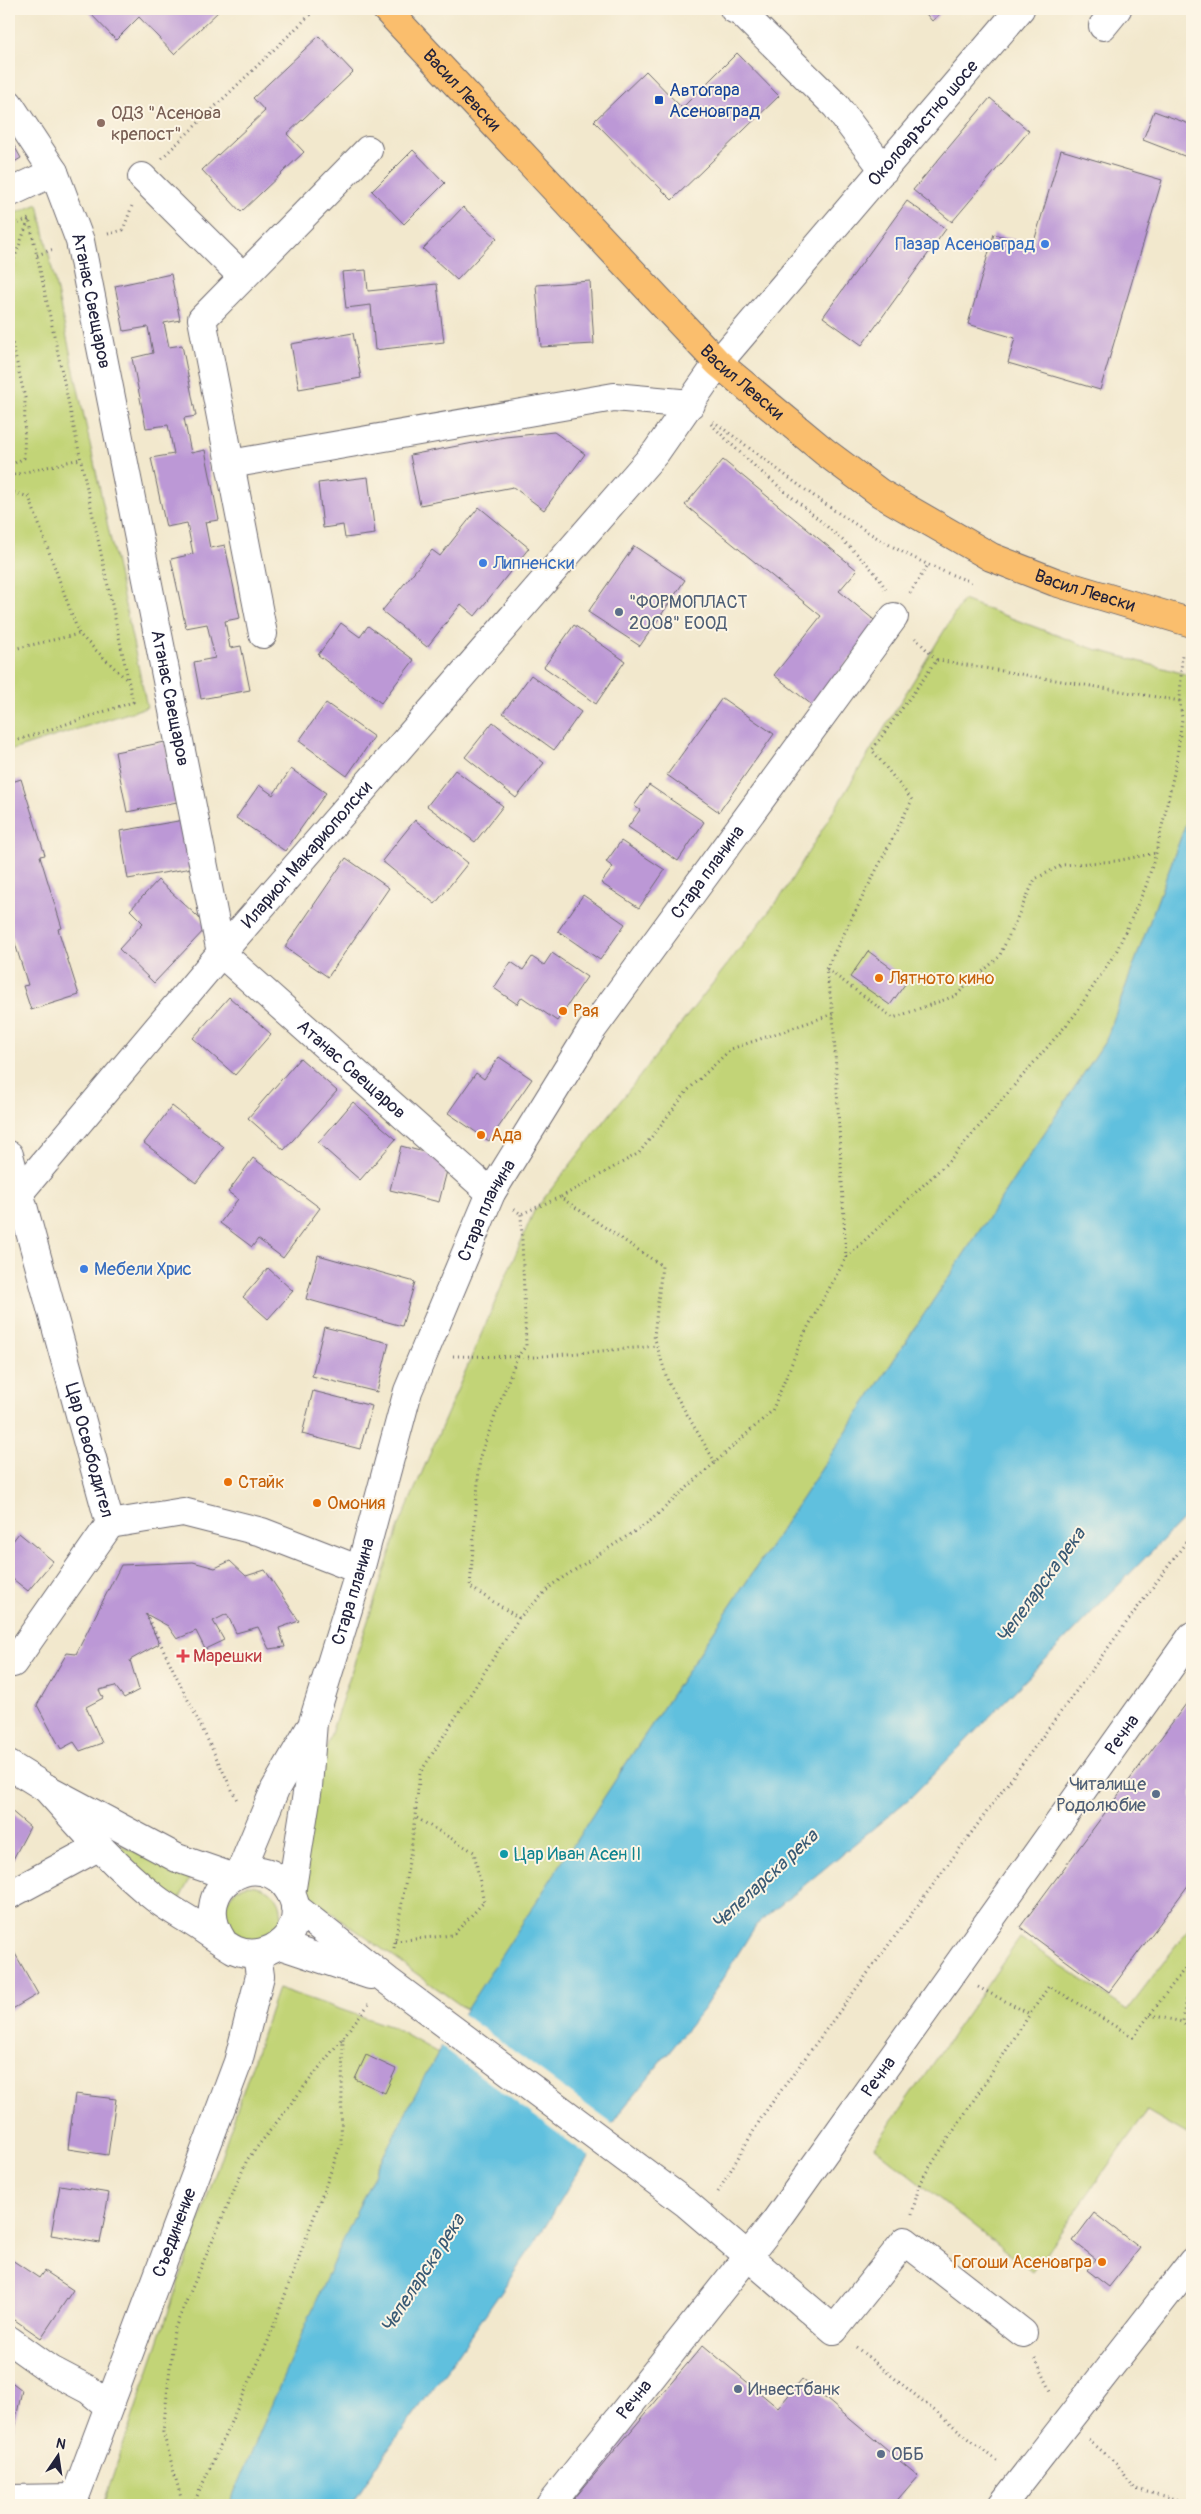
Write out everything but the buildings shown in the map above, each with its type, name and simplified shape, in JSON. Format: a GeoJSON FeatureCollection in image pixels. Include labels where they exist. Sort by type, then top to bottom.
{"type":"FeatureCollection","features":[{"type":"Feature","properties":{"kind":"main road","name":"Васил Левски"},"geometry":{"type":"LineString","coordinates":[[386,9],[718,363],[825,452],[880,494],[991,558],[1064,585],[1192,623]]}},
{"type":"Feature","properties":{"kind":"street"},"geometry":{"type":"LineString","coordinates":[[734,9],[742,12],[836,106],[884,170]]}},
{"type":"Feature","properties":{"kind":"street","name":"Околовръстно шосе"},"geometry":{"type":"LineString","coordinates":[[718,363],[1020,9]]}},
{"type":"Feature","properties":{"kind":"street","name":"Атанас Свещаров"},"geometry":{"type":"LineString","coordinates":[[9,104],[54,172],[80,241],[221,954],[491,1193]]}},
{"type":"Feature","properties":{"kind":"street"},"geometry":{"type":"LineString","coordinates":[[263,634],[202,319],[368,150]]}},
{"type":"Feature","properties":{"kind":"street"},"geometry":{"type":"LineString","coordinates":[[9,193],[54,172]]}},
{"type":"Feature","properties":{"kind":"street"},"geometry":{"type":"LineString","coordinates":[[142,178],[243,277]]}},
{"type":"Feature","properties":{"kind":"street","name":"Иларион Макариополски"},"geometry":{"type":"LineString","coordinates":[[14,1195],[656,452],[718,363]]}},
{"type":"Feature","properties":{"kind":"street"},"geometry":{"type":"LineString","coordinates":[[230,464],[614,397],[691,404]]}},
{"type":"Feature","properties":{"kind":"street","name":"Стара планина"},"geometry":{"type":"LineString","coordinates":[[313,1722],[360,1570],[408,1391],[491,1193],[591,1031],[894,617]]}},
{"type":"Feature","properties":{"kind":"street","name":"Цар Освободител"},"geometry":{"type":"LineString","coordinates":[[9,1155],[14,1195],[110,1524],[183,1512],[262,1532],[360,1570]]}},
{"type":"Feature","properties":{"kind":"street"},"geometry":{"type":"LineString","coordinates":[[13,1663],[110,1524]]}},
{"type":"Feature","properties":{"kind":"street","name":"Речна"},"geometry":{"type":"LineString","coordinates":[[550,2505],[749,2256],[954,1974],[1192,1636]]}},
{"type":"Feature","properties":{"kind":"street"},"geometry":{"type":"LineString","coordinates":[[236,1875],[275,1789],[313,1722]]}},
{"type":"Feature","properties":{"kind":"street"},"geometry":{"type":"LineString","coordinates":[[268,1950],[290,1934],[295,1921],[293,1900],[308,1787],[313,1722]]}},
{"type":"Feature","properties":{"kind":"street"},"geometry":{"type":"LineString","coordinates":[[9,1765],[46,1788],[177,1858],[236,1875]]}},
{"type":"Feature","properties":{"kind":"street"},"geometry":{"type":"LineString","coordinates":[[46,1788],[98,1847],[156,1898],[222,1940],[232,1949],[268,1950],[388,1981]]}},
{"type":"Feature","properties":{"kind":"street"},"geometry":{"type":"LineString","coordinates":[[9,1895],[98,1847]]}},
{"type":"Feature","properties":{"kind":"street"},"geometry":{"type":"LineString","coordinates":[[222,1940],[214,1928],[212,1914],[214,1899],[221,1886],[236,1875],[252,1871],[269,1874],[284,1884],[293,1900],[388,1981],[687,2204],[834,2330],[905,2241],[1023,2333]]}},
{"type":"Feature","properties":{"kind":"street","name":"Съединение"},"geometry":{"type":"LineString","coordinates":[[73,2502],[238,2062],[268,1950]]}},
{"type":"Feature","properties":{"kind":"street"},"geometry":{"type":"LineString","coordinates":[[1002,2505],[1192,2262]]}},
{"type":"Feature","properties":{"kind":"street"},"geometry":{"type":"LineString","coordinates":[[9,2340],[51,2370],[89,2390],[108,2406]]}},
{"type":"Feature","properties":{"kind":"street"},"geometry":{"type":"LineString","coordinates":[[16,2499],[73,2502]]}},
{"type":"Feature","properties":{"kind":"path"},"geometry":{"type":"LineString","coordinates":[[36,255],[123,230],[142,178],[316,9]]}},
{"type":"Feature","properties":{"kind":"path"},"geometry":{"type":"LineString","coordinates":[[9,227],[29,219]]}},
{"type":"Feature","properties":{"kind":"path"},"geometry":{"type":"LineString","coordinates":[[9,743],[132,702],[29,219]]}},
{"type":"Feature","properties":{"kind":"path"},"geometry":{"type":"LineString","coordinates":[[9,272],[29,219]]}},
{"type":"Feature","properties":{"kind":"path"},"geometry":{"type":"LineString","coordinates":[[9,329],[25,398],[24,458],[9,466]]}},
{"type":"Feature","properties":{"kind":"path"},"geometry":{"type":"LineString","coordinates":[[691,404],[748,461],[854,552],[883,581],[894,617],[937,660],[1180,701]]}},
{"type":"Feature","properties":{"kind":"path"},"geometry":{"type":"LineString","coordinates":[[9,476],[80,459]]}},
{"type":"Feature","properties":{"kind":"path"},"geometry":{"type":"LineString","coordinates":[[9,491],[29,497],[79,634],[128,681]]}},
{"type":"Feature","properties":{"kind":"path"},"geometry":{"type":"LineString","coordinates":[[894,617],[928,565]]}},
{"type":"Feature","properties":{"kind":"path"},"geometry":{"type":"LineString","coordinates":[[9,650],[79,634]]}},
{"type":"Feature","properties":{"kind":"path"},"geometry":{"type":"LineString","coordinates":[[183,2505],[163,2432],[174,2330],[247,2160],[388,1981],[415,1817],[420,1773],[519,1618],[553,1584],[649,1522],[772,1411],[804,1334],[846,1258],[951,1159],[1074,1016],[1117,950],[1146,886],[1156,852],[1176,764],[1182,719],[1180,701],[1182,652]]}},
{"type":"Feature","properties":{"kind":"path"},"geometry":{"type":"LineString","coordinates":[[846,1258],[833,1014],[826,969],[912,800],[872,750],[937,660]]}},
{"type":"Feature","properties":{"kind":"path"},"geometry":{"type":"LineString","coordinates":[[826,969],[893,1018],[902,1015],[955,996],[999,957],[1035,879],[1062,865],[1116,861],[1156,852]]}},
{"type":"Feature","properties":{"kind":"path"},"geometry":{"type":"LineString","coordinates":[[521,1214],[560,1197],[639,1153],[688,1090],[731,1049],[833,1014]]}},
{"type":"Feature","properties":{"kind":"path"},"geometry":{"type":"LineString","coordinates":[[491,1193],[521,1214]]}},
{"type":"Feature","properties":{"kind":"path"},"geometry":{"type":"LineString","coordinates":[[560,1197],[662,1266],[654,1336],[668,1382],[715,1462]]}},
{"type":"Feature","properties":{"kind":"path"},"geometry":{"type":"LineString","coordinates":[[519,1618],[470,1587],[480,1456],[517,1357],[526,1346],[521,1214]]}},
{"type":"Feature","properties":{"kind":"path"},"geometry":{"type":"LineString","coordinates":[[423,1355],[517,1357],[657,1346]]}},
{"type":"Feature","properties":{"kind":"path"},"geometry":{"type":"LineString","coordinates":[[714,2199],[728,2171],[763,2115],[1192,1534]]}},
{"type":"Feature","properties":{"kind":"path"},"geometry":{"type":"LineString","coordinates":[[146,1614],[241,1807]]}},
{"type":"Feature","properties":{"kind":"path"},"geometry":{"type":"LineString","coordinates":[[395,1941],[454,1935],[484,1902],[474,1852],[415,1817]]}},
{"type":"Feature","properties":{"kind":"path"},"geometry":{"type":"LineString","coordinates":[[920,2182],[1049,1986],[1133,2037],[1192,1959]]}},
{"type":"Feature","properties":{"kind":"path"},"geometry":{"type":"LineString","coordinates":[[954,1974],[1030,2014]]}},
{"type":"Feature","properties":{"kind":"path"},"geometry":{"type":"LineString","coordinates":[[1183,2022],[1192,1986]]}},
{"type":"Feature","properties":{"kind":"path"},"geometry":{"type":"LineString","coordinates":[[1150,2014],[1183,2022],[1192,2035]]}},
{"type":"Feature","properties":{"kind":"path"},"geometry":{"type":"LineString","coordinates":[[193,2505],[268,2340],[341,2144],[343,2036]]}},
{"type":"Feature","properties":{"kind":"path"},"geometry":{"type":"LineString","coordinates":[[834,2330],[1021,2481]]}},
{"type":"Feature","properties":{"kind":"path"},"geometry":{"type":"LineString","coordinates":[[1023,2333],[1067,2422],[1116,2462],[1135,2490],[1192,2503]]}},
{"type":"Feature","properties":{"kind":"green space"},"geometry":{"type":"Polygon","coordinates":[[[38,204],[147,707],[9,751],[9,216],[38,204]]]}},
{"type":"Feature","properties":{"kind":"green space"},"geometry":{"type":"Polygon","coordinates":[[[963,600],[1091,648],[1192,676],[1192,807],[1106,1040],[629,1759],[467,2010],[300,1890],[305,1813],[399,1526],[534,1211],[782,895],[963,600]]]}},
{"type":"Feature","properties":{"kind":"green space"},"geometry":{"type":"Polygon","coordinates":[[[107,1839],[191,1877],[177,1904],[107,1839]]]}},
{"type":"Feature","properties":{"kind":"green space"},"geometry":{"type":"Polygon","coordinates":[[[247,1885],[257,1886],[272,1893],[277,1898],[281,1912],[278,1930],[253,1944],[228,1932],[225,1903],[237,1889],[247,1885]]]}},
{"type":"Feature","properties":{"kind":"green space"},"geometry":{"type":"Polygon","coordinates":[[[1192,1925],[1192,2137],[1147,2111],[1032,2272],[874,2147],[1020,1938],[1127,2010],[1192,1925]]]}},
{"type":"Feature","properties":{"kind":"green space"},"geometry":{"type":"Polygon","coordinates":[[[278,1988],[392,2027],[438,2053],[378,2166],[229,2505],[103,2505],[278,1988]]]}},
{"type":"Feature","properties":{"kind":"water","name":"Чепеларска река"},"geometry":{"type":"Polygon","coordinates":[[[1192,807],[1192,1510],[910,1798],[756,1925],[704,2008],[621,2111],[573,2180],[534,2244],[453,2361],[380,2461],[351,2505],[229,2505],[353,2219],[408,2108],[438,2053],[629,1759],[1106,1040],[1192,807]]]}},
{"type":"Feature","properties":{"kind":"pier"},"geometry":{"type":"Polygon","coordinates":[[[462,2013],[614,2125],[591,2158],[440,2046],[462,2013]]]}},
{"type":"Feature","properties":{"kind":"place","name":"Автогара Асеновград"},"geometry":{"type":"Point","coordinates":[659,100]}},
{"type":"Feature","properties":{"kind":"place","name":"ОДЗ \"Асенова крепост\""},"geometry":{"type":"Point","coordinates":[101,123]}},
{"type":"Feature","properties":{"kind":"place","name":"Пазар Асеновград"},"geometry":{"type":"Point","coordinates":[1045,244]}},
{"type":"Feature","properties":{"kind":"place","name":"Липненски"},"geometry":{"type":"Point","coordinates":[483,563]}},
{"type":"Feature","properties":{"kind":"place","name":"\"ФОРМОПЛАСТ 2008\" ЕООД"},"geometry":{"type":"Point","coordinates":[619,612]}},
{"type":"Feature","properties":{"kind":"place","name":"Лятното кино"},"geometry":{"type":"Point","coordinates":[879,978]}},
{"type":"Feature","properties":{"kind":"place","name":"Рая"},"geometry":{"type":"Point","coordinates":[563,1011]}},
{"type":"Feature","properties":{"kind":"place","name":"Ада"},"geometry":{"type":"Point","coordinates":[481,1135]}},
{"type":"Feature","properties":{"kind":"place","name":"Мебели Хрис"},"geometry":{"type":"Point","coordinates":[84,1269]}},
{"type":"Feature","properties":{"kind":"place","name":"Стайк"},"geometry":{"type":"Point","coordinates":[228,1482]}},
{"type":"Feature","properties":{"kind":"place","name":"Омония"},"geometry":{"type":"Point","coordinates":[317,1503]}},
{"type":"Feature","properties":{"kind":"place","name":"Марешки"},"geometry":{"type":"Point","coordinates":[183,1656]}},
{"type":"Feature","properties":{"kind":"place","name":"Читалище Родолюбие"},"geometry":{"type":"Point","coordinates":[1156,1794]}},
{"type":"Feature","properties":{"kind":"place","name":"Цар Иван Асен II"},"geometry":{"type":"Point","coordinates":[504,1854]}},
{"type":"Feature","properties":{"kind":"place","name":"Гогоши Асеновгра"},"geometry":{"type":"Point","coordinates":[1102,2262]}},
{"type":"Feature","properties":{"kind":"place","name":"Инвестбанк"},"geometry":{"type":"Point","coordinates":[738,2389]}},
{"type":"Feature","properties":{"kind":"place","name":"ОББ"},"geometry":{"type":"Point","coordinates":[881,2454]}}]}
